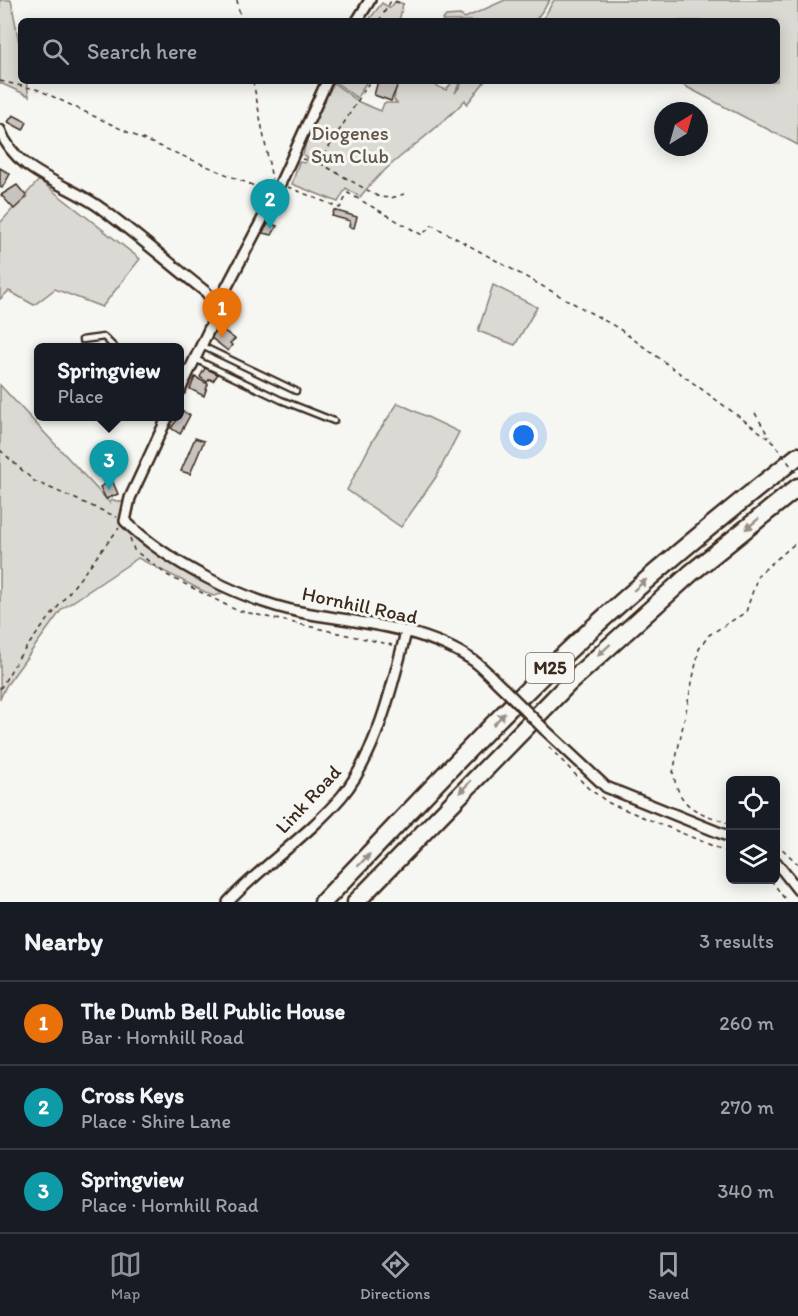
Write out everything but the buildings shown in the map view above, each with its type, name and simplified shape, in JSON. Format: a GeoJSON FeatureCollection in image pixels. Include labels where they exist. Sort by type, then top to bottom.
{"type":"FeatureCollection","features":[{"type":"Feature","properties":{"kind":"highway","name":"M25"},"geometry":{"type":"LineString","coordinates":[[323,902],[474,745],[582,638],[696,536],[798,456]]}},
{"type":"Feature","properties":{"kind":"highway","name":"M25"},"geometry":{"type":"LineString","coordinates":[[356,902],[569,683],[691,573],[798,487]]}},
{"type":"Feature","properties":{"kind":"street"},"geometry":{"type":"LineString","coordinates":[[359,18],[370,0]]}},
{"type":"Feature","properties":{"kind":"street"},"geometry":{"type":"LineString","coordinates":[[214,303],[222,296],[275,195],[326,84]]}},
{"type":"Feature","properties":{"kind":"street"},"geometry":{"type":"LineString","coordinates":[[0,130],[15,155],[39,173],[101,208],[206,292],[214,303],[214,319],[184,380]]}},
{"type":"Feature","properties":{"kind":"street"},"geometry":{"type":"LineString","coordinates":[[124,521],[130,498],[166,421]]}},
{"type":"Feature","properties":{"kind":"street","name":"Hornhill Road"},"geometry":{"type":"LineString","coordinates":[[124,521],[140,535],[229,591],[303,613],[357,619],[406,632],[429,639],[474,661],[606,787],[726,835]]}},
{"type":"Feature","properties":{"kind":"street","name":"Link Road"},"geometry":{"type":"LineString","coordinates":[[228,902],[317,821],[353,781],[379,725],[406,632]]}},
{"type":"Feature","properties":{"kind":"street"},"geometry":{"type":"LineString","coordinates":[[780,867],[798,890]]}},
{"type":"Feature","properties":{"kind":"lane"},"geometry":{"type":"LineString","coordinates":[[82,339],[104,337],[110,343]]}},
{"type":"Feature","properties":{"kind":"lane"},"geometry":{"type":"LineString","coordinates":[[200,345],[296,391]]}},
{"type":"Feature","properties":{"kind":"lane"},"geometry":{"type":"LineString","coordinates":[[193,358],[281,400],[334,421]]}},
{"type":"Feature","properties":{"kind":"path"},"geometry":{"type":"LineString","coordinates":[[237,0],[240,18]]}},
{"type":"Feature","properties":{"kind":"path"},"geometry":{"type":"LineString","coordinates":[[381,18],[391,1],[404,3]]}},
{"type":"Feature","properties":{"kind":"path"},"geometry":{"type":"LineString","coordinates":[[0,81],[39,90],[140,138],[275,195]]}},
{"type":"Feature","properties":{"kind":"path"},"geometry":{"type":"LineString","coordinates":[[254,84],[275,195]]}},
{"type":"Feature","properties":{"kind":"path"},"geometry":{"type":"LineString","coordinates":[[319,163],[368,84]]}},
{"type":"Feature","properties":{"kind":"path"},"geometry":{"type":"LineString","coordinates":[[293,155],[319,163],[379,197],[391,198],[404,194]]}},
{"type":"Feature","properties":{"kind":"path"},"geometry":{"type":"LineString","coordinates":[[275,195],[290,186],[340,208],[348,193],[422,236],[432,225],[618,328],[771,440]]}},
{"type":"Feature","properties":{"kind":"path"},"geometry":{"type":"LineString","coordinates":[[755,413],[771,440],[798,475]]}},
{"type":"Feature","properties":{"kind":"path"},"geometry":{"type":"LineString","coordinates":[[0,450],[34,482],[124,521],[19,657],[0,689]]}},
{"type":"Feature","properties":{"kind":"path"},"geometry":{"type":"LineString","coordinates":[[726,822],[690,807],[677,792],[674,773],[699,649],[709,635],[746,612],[758,575],[770,561],[798,541]]}},
{"type":"Feature","properties":{"kind":"path"},"geometry":{"type":"LineString","coordinates":[[780,847],[798,864]]}},
{"type":"Feature","properties":{"kind":"path"},"geometry":{"type":"LineString","coordinates":[[774,884],[787,902]]}},
{"type":"Feature","properties":{"kind":"green space"},"geometry":{"type":"Polygon","coordinates":[[[0,0],[11,0],[18,37],[18,84],[27,84],[29,96],[0,83],[0,0]]]}},
{"type":"Feature","properties":{"kind":"green space"},"geometry":{"type":"Polygon","coordinates":[[[505,0],[550,0],[537,18],[465,18],[505,0]]]}},
{"type":"Feature","properties":{"kind":"green space"},"geometry":{"type":"Polygon","coordinates":[[[554,0],[798,0],[798,145],[681,84],[780,84],[780,18],[544,18],[554,0]]]}},
{"type":"Feature","properties":{"kind":"green space"},"geometry":{"type":"Polygon","coordinates":[[[396,1],[403,4],[400,18],[370,18],[382,3],[390,8],[396,1]]]}},
{"type":"Feature","properties":{"kind":"green space"},"geometry":{"type":"Polygon","coordinates":[[[460,15],[465,18],[444,18],[446,16],[460,15]]]}},
{"type":"Feature","properties":{"kind":"green space","name":"Diogenes Sun Club"},"geometry":{"type":"Polygon","coordinates":[[[330,84],[335,84],[359,102],[381,111],[384,103],[397,103],[394,100],[397,84],[432,84],[446,90],[451,84],[459,84],[455,93],[460,84],[483,84],[467,104],[465,100],[384,171],[360,197],[346,188],[338,202],[292,184],[299,162],[305,163],[308,158],[303,155],[308,132],[330,84]]]}},
{"type":"Feature","properties":{"kind":"green space"},"geometry":{"type":"Polygon","coordinates":[[[338,84],[365,84],[357,98],[338,84]]]}},
{"type":"Feature","properties":{"kind":"green space"},"geometry":{"type":"Polygon","coordinates":[[[39,180],[140,259],[102,307],[55,289],[34,305],[9,291],[0,299],[0,223],[39,180]]]}},
{"type":"Feature","properties":{"kind":"green space"},"geometry":{"type":"Polygon","coordinates":[[[493,285],[537,307],[515,345],[478,331],[493,285]]]}},
{"type":"Feature","properties":{"kind":"green space"},"geometry":{"type":"Polygon","coordinates":[[[0,385],[110,503],[112,500],[123,502],[120,523],[137,538],[217,587],[222,594],[213,596],[138,558],[62,609],[6,686],[0,699],[0,385]]]}},
{"type":"Feature","properties":{"kind":"green space"},"geometry":{"type":"Polygon","coordinates":[[[398,403],[459,432],[436,477],[401,527],[347,490],[373,440],[398,403]]]}},
{"type":"Feature","properties":{"kind":"place","name":"Cross Keys"},"geometry":{"type":"Point","coordinates":[270,229]}},
{"type":"Feature","properties":{"kind":"place","name":"The Dumb Bell Public House"},"geometry":{"type":"Point","coordinates":[222,338]}},
{"type":"Feature","properties":{"kind":"place","name":"Springview"},"geometry":{"type":"Point","coordinates":[109,490]}}]}
